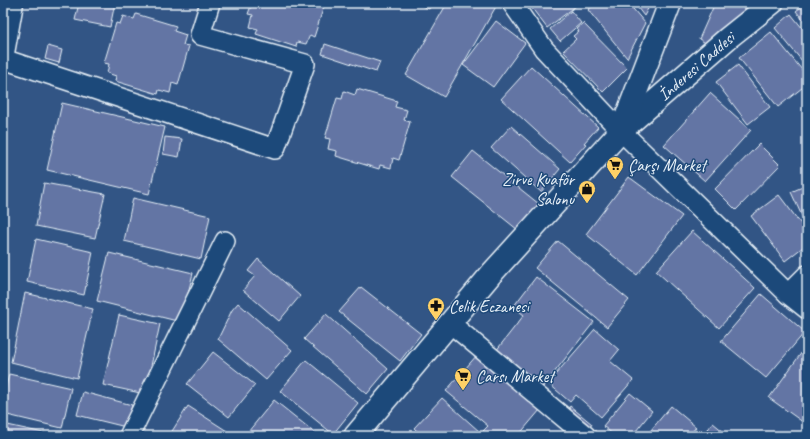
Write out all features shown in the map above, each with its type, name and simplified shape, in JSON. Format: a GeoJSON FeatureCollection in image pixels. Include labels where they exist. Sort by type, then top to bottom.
{"type":"FeatureCollection","features":[{"type":"Feature","properties":{"kind":"main road"},"geometry":{"type":"LineString","coordinates":[[3,53],[12,3]]}},
{"type":"Feature","properties":{"kind":"main road"},"geometry":{"type":"LineString","coordinates":[[355,436],[492,274],[621,131],[670,3]]}},
{"type":"Feature","properties":{"kind":"main road","name":"İnderesi Caddesi"},"geometry":{"type":"LineString","coordinates":[[621,131],[728,38],[772,3]]}},
{"type":"Feature","properties":{"kind":"street"},"geometry":{"type":"LineString","coordinates":[[3,59],[275,150],[306,64],[200,35],[210,3]]}},
{"type":"Feature","properties":{"kind":"street"},"geometry":{"type":"LineString","coordinates":[[512,3],[544,49],[621,131],[788,294],[807,309]]}},
{"type":"Feature","properties":{"kind":"street"},"geometry":{"type":"LineString","coordinates":[[129,436],[225,241]]}},
{"type":"Feature","properties":{"kind":"street"},"geometry":{"type":"LineString","coordinates":[[788,294],[807,275]]}},
{"type":"Feature","properties":{"kind":"street"},"geometry":{"type":"LineString","coordinates":[[450,323],[586,436]]}},
{"type":"Feature","properties":{"kind":"building"},"geometry":{"type":"Polygon","coordinates":[[[79,3],[115,3],[110,27],[75,20],[79,3]]]}},
{"type":"Feature","properties":{"kind":"building"},"geometry":{"type":"Polygon","coordinates":[[[252,3],[325,3],[314,37],[310,35],[306,44],[297,42],[296,47],[256,34],[258,29],[250,27],[253,15],[248,14],[252,3]]]}},
{"type":"Feature","properties":{"kind":"building"},"geometry":{"type":"Polygon","coordinates":[[[417,3],[432,3],[429,9],[417,3]]]}},
{"type":"Feature","properties":{"kind":"building"},"geometry":{"type":"Polygon","coordinates":[[[442,3],[498,3],[444,97],[406,75],[446,5],[442,3]]]}},
{"type":"Feature","properties":{"kind":"building"},"geometry":{"type":"Polygon","coordinates":[[[528,3],[580,3],[547,28],[528,3]]]}},
{"type":"Feature","properties":{"kind":"building"},"geometry":{"type":"Polygon","coordinates":[[[596,3],[628,3],[645,23],[627,58],[588,10],[596,3]]]}},
{"type":"Feature","properties":{"kind":"building"},"geometry":{"type":"Polygon","coordinates":[[[634,3],[651,3],[644,16],[634,3]]]}},
{"type":"Feature","properties":{"kind":"building"},"geometry":{"type":"Polygon","coordinates":[[[715,3],[757,3],[712,47],[699,39],[715,3]]]}},
{"type":"Feature","properties":{"kind":"building"},"geometry":{"type":"Polygon","coordinates":[[[807,3],[807,25],[796,11],[807,3]]]}},
{"type":"Feature","properties":{"kind":"building"},"geometry":{"type":"Polygon","coordinates":[[[571,11],[581,23],[560,41],[550,29],[571,11]]]}},
{"type":"Feature","properties":{"kind":"building"},"geometry":{"type":"Polygon","coordinates":[[[136,14],[176,26],[174,31],[186,35],[183,45],[189,46],[178,85],[172,83],[170,93],[159,90],[158,94],[115,81],[116,76],[107,73],[109,64],[104,63],[116,23],[120,24],[123,16],[134,19],[136,14]]]}},
{"type":"Feature","properties":{"kind":"building"},"geometry":{"type":"Polygon","coordinates":[[[791,14],[807,34],[807,67],[775,28],[791,14]]]}},
{"type":"Feature","properties":{"kind":"building"},"geometry":{"type":"Polygon","coordinates":[[[496,21],[525,43],[493,87],[463,65],[496,21]]]}},
{"type":"Feature","properties":{"kind":"building"},"geometry":{"type":"Polygon","coordinates":[[[583,23],[627,68],[603,92],[563,51],[576,39],[573,36],[579,31],[576,29],[583,23]]]}},
{"type":"Feature","properties":{"kind":"building"},"geometry":{"type":"Polygon","coordinates":[[[771,32],[807,76],[807,84],[778,107],[739,58],[771,32]]]}},
{"type":"Feature","properties":{"kind":"building"},"geometry":{"type":"Polygon","coordinates":[[[325,44],[380,62],[376,72],[322,54],[325,44]]]}},
{"type":"Feature","properties":{"kind":"building"},"geometry":{"type":"Polygon","coordinates":[[[48,46],[62,50],[59,63],[45,59],[48,46]]]}},
{"type":"Feature","properties":{"kind":"building"},"geometry":{"type":"Polygon","coordinates":[[[738,65],[770,107],[748,124],[716,82],[738,65]]]}},
{"type":"Feature","properties":{"kind":"building"},"geometry":{"type":"Polygon","coordinates":[[[531,66],[598,127],[584,143],[586,144],[570,162],[501,99],[531,66]]]}},
{"type":"Feature","properties":{"kind":"building"},"geometry":{"type":"Polygon","coordinates":[[[357,89],[397,101],[395,107],[407,110],[404,120],[410,122],[399,160],[393,158],[391,168],[380,165],[379,169],[336,156],[337,151],[328,149],[330,139],[325,138],[337,98],[342,99],[344,91],[355,95],[357,89]]]}},
{"type":"Feature","properties":{"kind":"building"},"geometry":{"type":"Polygon","coordinates":[[[710,93],[751,130],[705,181],[664,145],[710,93]]]}},
{"type":"Feature","properties":{"kind":"building"},"geometry":{"type":"Polygon","coordinates":[[[62,103],[165,127],[149,194],[47,170],[62,103]]]}},
{"type":"Feature","properties":{"kind":"building"},"geometry":{"type":"Polygon","coordinates":[[[511,126],[560,169],[541,192],[491,148],[511,126]]]}},
{"type":"Feature","properties":{"kind":"building"},"geometry":{"type":"Polygon","coordinates":[[[165,137],[182,139],[179,157],[163,154],[165,137]]]}},
{"type":"Feature","properties":{"kind":"building"},"geometry":{"type":"Polygon","coordinates":[[[759,144],[780,165],[736,210],[715,189],[759,144]]]}},
{"type":"Feature","properties":{"kind":"building"},"geometry":{"type":"Polygon","coordinates":[[[473,151],[539,204],[518,230],[452,177],[473,151]]]}},
{"type":"Feature","properties":{"kind":"building"},"geometry":{"type":"Polygon","coordinates":[[[629,177],[682,216],[637,275],[586,234],[629,177]]]}},
{"type":"Feature","properties":{"kind":"building"},"geometry":{"type":"Polygon","coordinates":[[[44,183],[105,194],[95,238],[36,226],[44,183]]]}},
{"type":"Feature","properties":{"kind":"building"},"geometry":{"type":"Polygon","coordinates":[[[807,185],[807,227],[791,192],[807,185]]]}},
{"type":"Feature","properties":{"kind":"building"},"geometry":{"type":"Polygon","coordinates":[[[779,195],[807,232],[807,244],[785,261],[751,216],[779,195]]]}},
{"type":"Feature","properties":{"kind":"building"},"geometry":{"type":"Polygon","coordinates":[[[133,198],[210,216],[201,259],[124,241],[133,198]]]}},
{"type":"Feature","properties":{"kind":"building"},"geometry":{"type":"Polygon","coordinates":[[[692,231],[755,288],[719,328],[656,271],[692,231]]]}},
{"type":"Feature","properties":{"kind":"building"},"geometry":{"type":"Polygon","coordinates":[[[36,239],[93,252],[84,295],[27,282],[36,239]]]}},
{"type":"Feature","properties":{"kind":"building"},"geometry":{"type":"Polygon","coordinates":[[[558,241],[629,300],[607,327],[535,268],[558,241]]]}},
{"type":"Feature","properties":{"kind":"building"},"geometry":{"type":"Polygon","coordinates":[[[109,253],[193,273],[181,322],[97,301],[109,253]]]}},
{"type":"Feature","properties":{"kind":"building"},"geometry":{"type":"Polygon","coordinates":[[[258,259],[300,296],[279,321],[243,290],[255,276],[248,271],[258,259]]]}},
{"type":"Feature","properties":{"kind":"building"},"geometry":{"type":"Polygon","coordinates":[[[536,277],[594,322],[538,393],[492,356],[524,315],[513,307],[536,277]]]}},
{"type":"Feature","properties":{"kind":"building"},"geometry":{"type":"Polygon","coordinates":[[[361,287],[421,334],[400,361],[339,312],[361,287]]]}},
{"type":"Feature","properties":{"kind":"building"},"geometry":{"type":"Polygon","coordinates":[[[25,293],[93,309],[77,378],[11,362],[25,293]]]}},
{"type":"Feature","properties":{"kind":"building"},"geometry":{"type":"Polygon","coordinates":[[[761,294],[805,332],[766,378],[721,341],[761,294]]]}},
{"type":"Feature","properties":{"kind":"building"},"geometry":{"type":"Polygon","coordinates":[[[238,303],[292,350],[266,380],[218,339],[232,310],[238,303]]]}},
{"type":"Feature","properties":{"kind":"building"},"geometry":{"type":"Polygon","coordinates":[[[326,314],[388,369],[367,394],[304,339],[326,314]]]}},
{"type":"Feature","properties":{"kind":"building"},"geometry":{"type":"Polygon","coordinates":[[[119,315],[160,324],[145,394],[103,385],[119,315]]]}},
{"type":"Feature","properties":{"kind":"building"},"geometry":{"type":"Polygon","coordinates":[[[595,329],[619,350],[610,361],[633,380],[601,417],[576,395],[570,402],[548,383],[595,329]]]}},
{"type":"Feature","properties":{"kind":"building"},"geometry":{"type":"Polygon","coordinates":[[[807,345],[807,425],[769,398],[807,345]]]}},
{"type":"Feature","properties":{"kind":"building"},"geometry":{"type":"Polygon","coordinates":[[[213,352],[255,385],[229,417],[187,384],[213,352]]]}},
{"type":"Feature","properties":{"kind":"building"},"geometry":{"type":"Polygon","coordinates":[[[477,355],[540,410],[518,436],[489,436],[483,431],[488,426],[446,391],[477,355]]]}},
{"type":"Feature","properties":{"kind":"building"},"geometry":{"type":"Polygon","coordinates":[[[306,360],[358,403],[333,434],[280,391],[306,360]]]}},
{"type":"Feature","properties":{"kind":"building"},"geometry":{"type":"Polygon","coordinates":[[[9,374],[71,388],[62,428],[3,414],[3,400],[9,374]]]}},
{"type":"Feature","properties":{"kind":"building"},"geometry":{"type":"Polygon","coordinates":[[[83,392],[132,405],[126,427],[77,415],[83,392]]]}},
{"type":"Feature","properties":{"kind":"building"},"geometry":{"type":"Polygon","coordinates":[[[630,393],[652,411],[632,436],[615,436],[603,426],[630,393]]]}},
{"type":"Feature","properties":{"kind":"building"},"geometry":{"type":"Polygon","coordinates":[[[442,398],[480,432],[476,436],[422,436],[414,428],[442,398]]]}},
{"type":"Feature","properties":{"kind":"building"},"geometry":{"type":"Polygon","coordinates":[[[274,400],[319,436],[253,436],[248,432],[274,400]]]}},
{"type":"Feature","properties":{"kind":"building"},"geometry":{"type":"Polygon","coordinates":[[[188,406],[227,431],[224,436],[169,436],[188,406]]]}},
{"type":"Feature","properties":{"kind":"building"},"geometry":{"type":"Polygon","coordinates":[[[570,406],[592,424],[589,429],[567,411],[570,406]]]}},
{"type":"Feature","properties":{"kind":"building"},"geometry":{"type":"Polygon","coordinates":[[[671,406],[696,427],[689,436],[646,436],[671,406]]]}},
{"type":"Feature","properties":{"kind":"building"},"geometry":{"type":"Polygon","coordinates":[[[713,423],[729,436],[706,436],[704,434],[713,423]]]}},
{"type":"Feature","properties":{"kind":"building"},"geometry":{"type":"Polygon","coordinates":[[[3,424],[57,436],[3,436],[3,424]]]}},
{"type":"Feature","properties":{"kind":"building"},"geometry":{"type":"Polygon","coordinates":[[[73,432],[94,436],[72,436],[73,432]]]}},
{"type":"Feature","properties":{"kind":"place","name":"Çarşı Market"},"geometry":{"type":"Point","coordinates":[615,180]}},
{"type":"Feature","properties":{"kind":"place","name":"Zirve Kuaför Salonu"},"geometry":{"type":"Point","coordinates":[587,204]}},
{"type":"Feature","properties":{"kind":"place","name":"Celik Eczanesi"},"geometry":{"type":"Point","coordinates":[436,321]}},
{"type":"Feature","properties":{"kind":"place","name":"Carsı Market"},"geometry":{"type":"Point","coordinates":[463,391]}}]}
